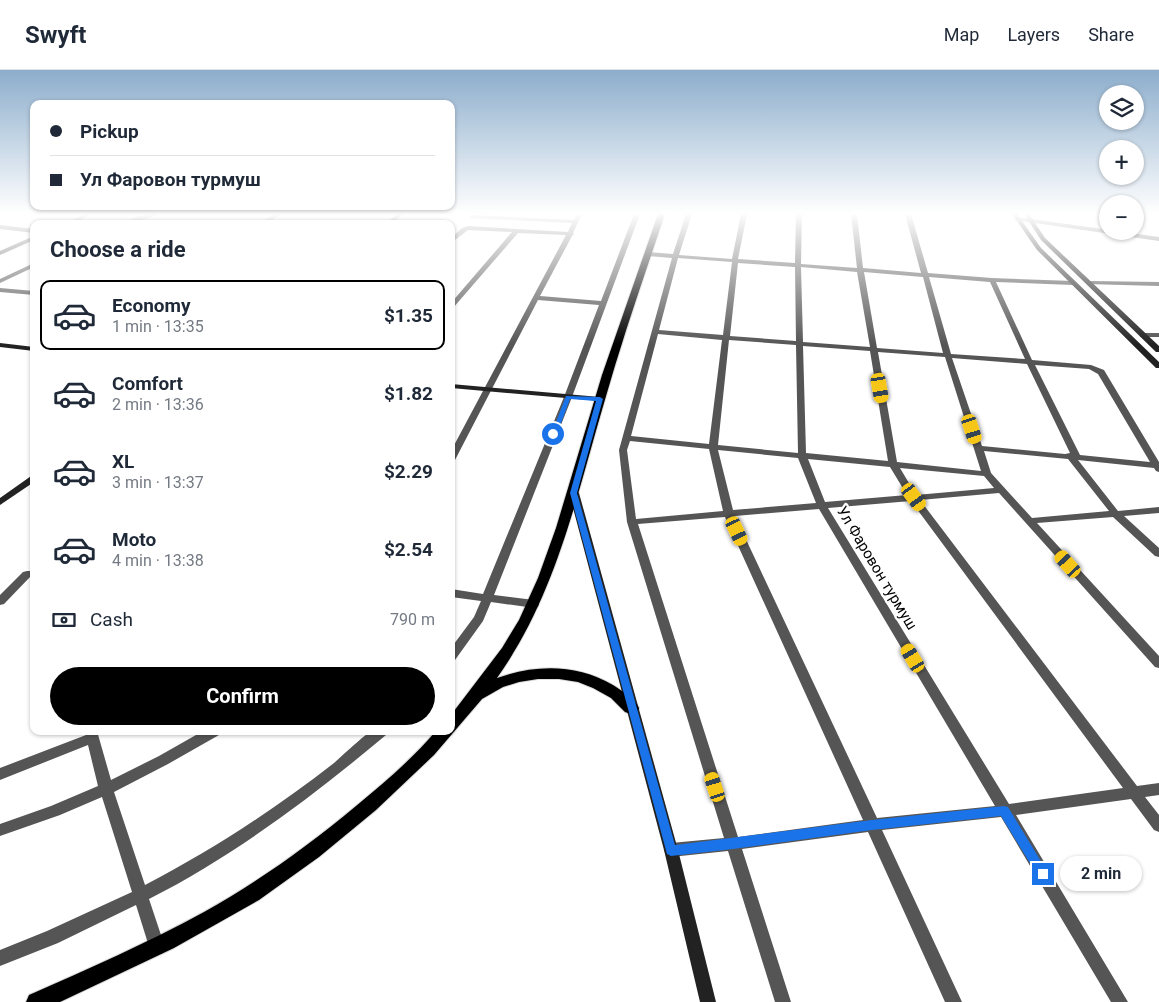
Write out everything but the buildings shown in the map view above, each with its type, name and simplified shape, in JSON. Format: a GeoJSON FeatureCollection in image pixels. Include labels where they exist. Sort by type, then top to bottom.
{"type":"FeatureCollection","features":[{"type":"Feature","properties":{"kind":"main road"},"geometry":{"type":"LineString","coordinates":[[455,721],[506,653],[534,604],[574,493],[600,399],[647,257]]}},
{"type":"Feature","properties":{"kind":"main road"},"geometry":{"type":"LineString","coordinates":[[468,706],[485,691],[507,680],[528,675],[552,673],[582,677],[603,685],[613,690],[631,708]]}},
{"type":"Feature","properties":{"kind":"main road"},"geometry":{"type":"LineString","coordinates":[[36,1002],[157,947],[212,918],[303,859],[382,795],[442,735]]}},
{"type":"Feature","properties":{"kind":"street"},"geometry":{"type":"LineString","coordinates":[[455,302],[493,257]]}},
{"type":"Feature","properties":{"kind":"street"},"geometry":{"type":"LineString","coordinates":[[455,453],[559,257]]}},
{"type":"Feature","properties":{"kind":"street"},"geometry":{"type":"LineString","coordinates":[[455,651],[479,618],[568,397],[621,257]]}},
{"type":"Feature","properties":{"kind":"street"},"geometry":{"type":"LineString","coordinates":[[675,257],[622,450],[632,522],[783,1002]]}},
{"type":"Feature","properties":{"kind":"street"},"geometry":{"type":"LineString","coordinates":[[705,257],[992,280],[1073,283]]}},
{"type":"Feature","properties":{"kind":"street","name":"Ул Фаровон турмуш"},"geometry":{"type":"LineString","coordinates":[[798,257],[802,456],[822,506],[1120,1002]]}},
{"type":"Feature","properties":{"kind":"street"},"geometry":{"type":"LineString","coordinates":[[859,257],[893,464],[914,497],[1159,826]]}},
{"type":"Feature","properties":{"kind":"street"},"geometry":{"type":"LineString","coordinates":[[919,257],[948,356],[987,474],[1159,664]]}},
{"type":"Feature","properties":{"kind":"street"},"geometry":{"type":"LineString","coordinates":[[1047,257],[1159,366]]}},
{"type":"Feature","properties":{"kind":"street"},"geometry":{"type":"LineString","coordinates":[[1062,257],[1159,350]]}},
{"type":"Feature","properties":{"kind":"street"},"geometry":{"type":"LineString","coordinates":[[735,260],[713,447],[729,514],[954,1002]]}},
{"type":"Feature","properties":{"kind":"street"},"geometry":{"type":"LineString","coordinates":[[0,281],[30,268]]}},
{"type":"Feature","properties":{"kind":"street"},"geometry":{"type":"LineString","coordinates":[[992,280],[1073,456],[1116,514],[1159,554]]}},
{"type":"Feature","properties":{"kind":"street"},"geometry":{"type":"LineString","coordinates":[[1089,283],[1159,284]]}},
{"type":"Feature","properties":{"kind":"street"},"geometry":{"type":"LineString","coordinates":[[0,290],[30,293]]}},
{"type":"Feature","properties":{"kind":"street"},"geometry":{"type":"LineString","coordinates":[[538,298],[604,303]]}},
{"type":"Feature","properties":{"kind":"street"},"geometry":{"type":"LineString","coordinates":[[655,332],[1091,367],[1101,372],[1157,467]]}},
{"type":"Feature","properties":{"kind":"street"},"geometry":{"type":"LineString","coordinates":[[1143,335],[1159,335]]}},
{"type":"Feature","properties":{"kind":"street"},"geometry":{"type":"LineString","coordinates":[[0,346],[30,349]]}},
{"type":"Feature","properties":{"kind":"street"},"geometry":{"type":"LineString","coordinates":[[455,386],[600,399]]}},
{"type":"Feature","properties":{"kind":"street"},"geometry":{"type":"LineString","coordinates":[[626,438],[987,474]]}},
{"type":"Feature","properties":{"kind":"street"},"geometry":{"type":"LineString","coordinates":[[978,448],[1073,456],[1157,467]]}},
{"type":"Feature","properties":{"kind":"street"},"geometry":{"type":"LineString","coordinates":[[0,502],[30,480]]}},
{"type":"Feature","properties":{"kind":"street"},"geometry":{"type":"LineString","coordinates":[[632,522],[1001,490]]}},
{"type":"Feature","properties":{"kind":"street"},"geometry":{"type":"LineString","coordinates":[[574,493],[671,850],[708,1002]]}},
{"type":"Feature","properties":{"kind":"street"},"geometry":{"type":"LineString","coordinates":[[1029,521],[1159,510]]}},
{"type":"Feature","properties":{"kind":"street"},"geometry":{"type":"LineString","coordinates":[[0,601],[27,574],[30,574]]}},
{"type":"Feature","properties":{"kind":"street"},"geometry":{"type":"LineString","coordinates":[[455,594],[534,604]]}},
{"type":"Feature","properties":{"kind":"street"},"geometry":{"type":"LineString","coordinates":[[0,774],[92,735],[106,789],[157,947]]}},
{"type":"Feature","properties":{"kind":"street"},"geometry":{"type":"LineString","coordinates":[[0,830],[106,789],[184,750],[208,735]]}},
{"type":"Feature","properties":{"kind":"street"},"geometry":{"type":"LineString","coordinates":[[0,958],[51,938],[141,896],[207,858],[304,796],[376,735]]}},
{"type":"Feature","properties":{"kind":"street"},"geometry":{"type":"LineString","coordinates":[[671,850],[1004,811],[1159,788]]}},
{"type":"Feature","properties":{"kind":"route"},"geometry":{"type":"LineString","coordinates":[[553,434],[568,397],[600,399],[574,493],[671,850],[1004,811],[1043,874]]}}]}
